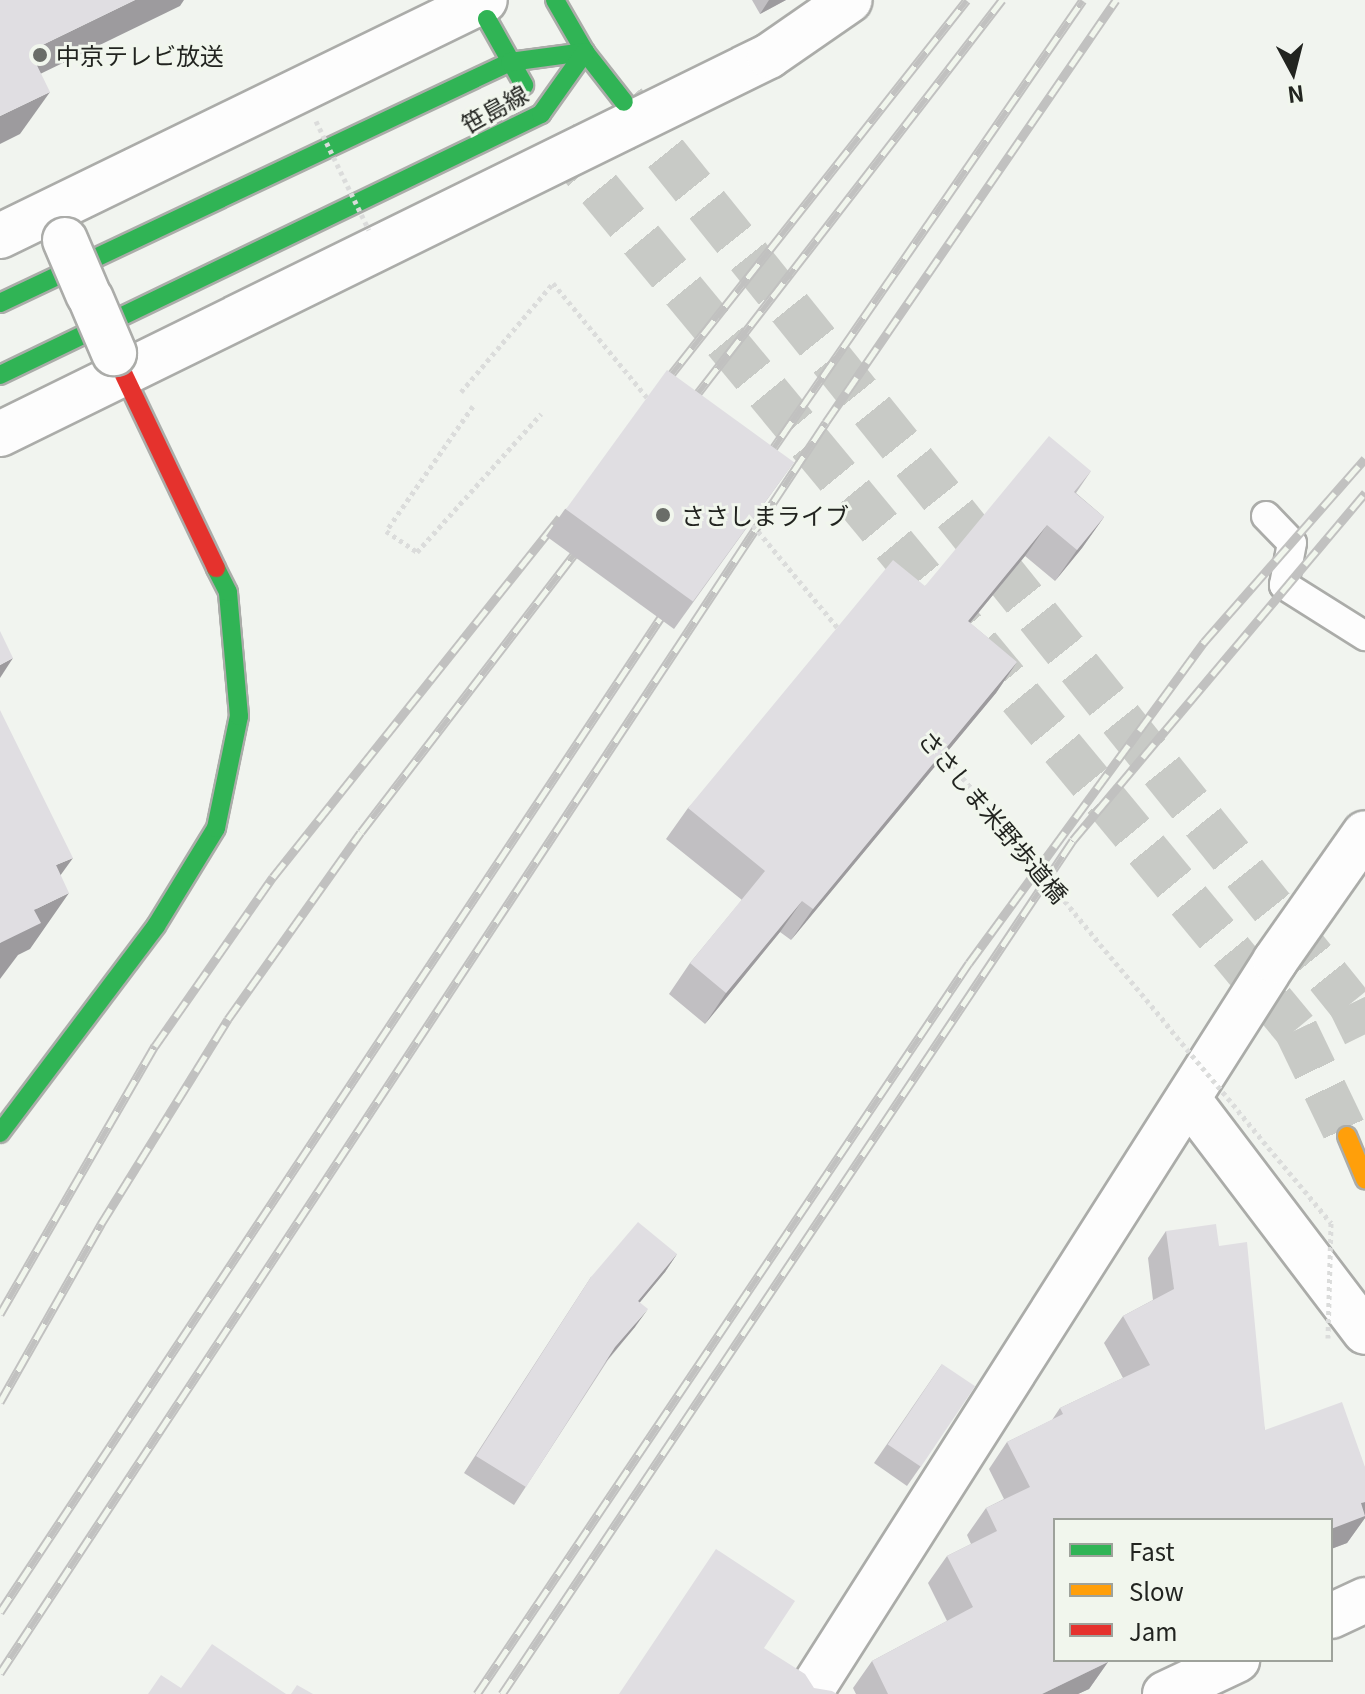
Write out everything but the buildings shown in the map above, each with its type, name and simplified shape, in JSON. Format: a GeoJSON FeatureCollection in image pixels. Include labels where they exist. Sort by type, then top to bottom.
{"type":"FeatureCollection","features":[{"type":"Feature","properties":{"kind":"street"},"geometry":{"type":"LineString","coordinates":[[555,0],[585,52],[624,102]]}},
{"type":"Feature","properties":{"kind":"street"},"geometry":{"type":"LineString","coordinates":[[0,434],[119,364],[769,56],[850,0]]}},
{"type":"Feature","properties":{"kind":"street"},"geometry":{"type":"LineString","coordinates":[[0,236],[58,226],[434,11],[486,9],[510,62],[545,120]]}},
{"type":"Feature","properties":{"kind":"street","name":"笹島線"},"geometry":{"type":"LineString","coordinates":[[0,303],[510,62],[585,52]]}},
{"type":"Feature","properties":{"kind":"street","name":"笹島線"},"geometry":{"type":"LineString","coordinates":[[0,375],[545,120],[585,52]]}},
{"type":"Feature","properties":{"kind":"street"},"geometry":{"type":"LineString","coordinates":[[0,1133],[156,926],[216,828],[239,716],[228,592],[119,364],[58,226]]}},
{"type":"Feature","properties":{"kind":"street"},"geometry":{"type":"LineString","coordinates":[[809,1694],[1275,961],[1365,833]]}},
{"type":"Feature","properties":{"kind":"street"},"geometry":{"type":"LineString","coordinates":[[1189,1100],[1347,1335]]}},
{"type":"Feature","properties":{"kind":"street"},"geometry":{"type":"LineString","coordinates":[[1347,1136],[1365,1179]]}},
{"type":"Feature","properties":{"kind":"street"},"geometry":{"type":"LineString","coordinates":[[1333,1615],[1365,1600]]}},
{"type":"Feature","properties":{"kind":"street"},"geometry":{"type":"LineString","coordinates":[[1165,1694],[1233,1662]]}},
{"type":"Feature","properties":{"kind":"lane"},"geometry":{"type":"LineString","coordinates":[[1266,516],[1292,543],[1284,585],[1365,636]]}},
{"type":"Feature","properties":{"kind":"path"},"geometry":{"type":"LineString","coordinates":[[316,121],[369,230]]}},
{"type":"Feature","properties":{"kind":"path"},"geometry":{"type":"LineString","coordinates":[[461,392],[553,283],[654,405]]}},
{"type":"Feature","properties":{"kind":"path"},"geometry":{"type":"LineString","coordinates":[[473,406],[386,531],[417,552],[541,414]]}},
{"type":"Feature","properties":{"kind":"path"},"geometry":{"type":"LineString","coordinates":[[745,515],[846,637]]}},
{"type":"Feature","properties":{"kind":"path","name":"ささしま米野歩道橋"},"geometry":{"type":"LineString","coordinates":[[937,747],[1331,1223],[1347,1335]]}},
{"type":"Feature","properties":{"kind":"tunnel"},"geometry":{"type":"LineString","coordinates":[[624,102],[1350,1004],[1365,1035]]}},
{"type":"Feature","properties":{"kind":"tunnel"},"geometry":{"type":"LineString","coordinates":[[557,138],[1296,1030],[1347,1136]]}},
{"type":"Feature","properties":{"kind":"railway"},"geometry":{"type":"LineString","coordinates":[[658,391],[967,0]]}},
{"type":"Feature","properties":{"kind":"railway"},"geometry":{"type":"LineString","coordinates":[[684,411],[1002,0]]}},
{"type":"Feature","properties":{"kind":"railway"},"geometry":{"type":"LineString","coordinates":[[761,466],[1083,0]]}},
{"type":"Feature","properties":{"kind":"railway"},"geometry":{"type":"LineString","coordinates":[[0,1673],[826,422],[1116,0]]}},
{"type":"Feature","properties":{"kind":"railway"},"geometry":{"type":"LineString","coordinates":[[477,1694],[969,963],[1204,642],[1365,459]]}},
{"type":"Feature","properties":{"kind":"railway"},"geometry":{"type":"LineString","coordinates":[[502,1694],[1073,840],[1365,493]]}},
{"type":"Feature","properties":{"kind":"railway"},"geometry":{"type":"LineString","coordinates":[[0,1314],[155,1046],[273,877],[560,517]]}},
{"type":"Feature","properties":{"kind":"railway"},"geometry":{"type":"LineString","coordinates":[[0,1402],[101,1224],[228,1019],[361,832],[587,538]]}},
{"type":"Feature","properties":{"kind":"railway"},"geometry":{"type":"LineString","coordinates":[[0,1612],[671,602]]}},
{"type":"Feature","properties":{"kind":"traffic: fast"},"geometry":{"type":"LineString","coordinates":[[555,0],[585,52],[624,102]]}},
{"type":"Feature","properties":{"kind":"traffic: fast"},"geometry":{"type":"LineString","coordinates":[[487,19],[524,85]]}},
{"type":"Feature","properties":{"kind":"traffic: fast"},"geometry":{"type":"LineString","coordinates":[[0,303],[510,62],[585,52]]}},
{"type":"Feature","properties":{"kind":"traffic: fast"},"geometry":{"type":"LineString","coordinates":[[0,375],[541,114],[585,52]]}},
{"type":"Feature","properties":{"kind":"traffic: fast"},"geometry":{"type":"LineString","coordinates":[[0,1133],[156,926],[216,828],[239,716],[228,592],[216,568]]}},
{"type":"Feature","properties":{"kind":"traffic: slow"},"geometry":{"type":"LineString","coordinates":[[1347,1136],[1365,1179]]}},
{"type":"Feature","properties":{"kind":"traffic: jam"},"geometry":{"type":"LineString","coordinates":[[124,375],[216,568]]}},
{"type":"Feature","properties":{"kind":"place","name":"中京テレビ放送"},"geometry":{"type":"Point","coordinates":[40,55]}},
{"type":"Feature","properties":{"kind":"place","name":"ささしまライブ"},"geometry":{"type":"Point","coordinates":[663,515]}}]}
